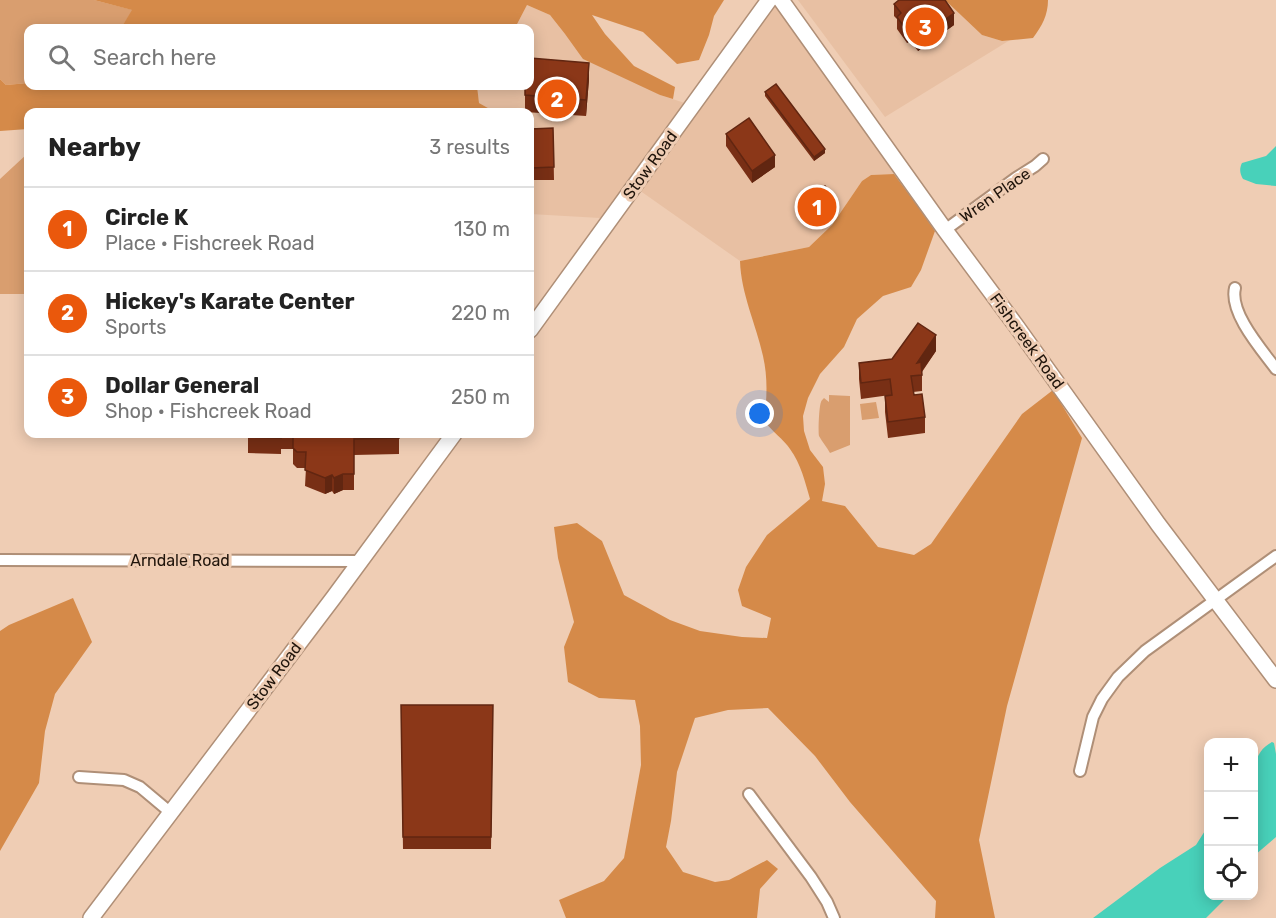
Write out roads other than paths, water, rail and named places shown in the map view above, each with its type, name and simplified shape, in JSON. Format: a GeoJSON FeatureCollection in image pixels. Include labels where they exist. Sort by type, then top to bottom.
{"type":"FeatureCollection","features":[{"type":"Feature","properties":{"kind":"street","name":"Stow Road"},"geometry":{"type":"LineString","coordinates":[[534,324],[769,0]]}},
{"type":"Feature","properties":{"kind":"street","name":"Fishcreek Road"},"geometry":{"type":"LineString","coordinates":[[781,0],[1158,525],[1276,680]]}},
{"type":"Feature","properties":{"kind":"street","name":"Wren Place"},"geometry":{"type":"LineString","coordinates":[[945,230],[1043,159]]}},
{"type":"Feature","properties":{"kind":"street"},"geometry":{"type":"LineString","coordinates":[[1235,288],[1235,304],[1240,316],[1276,369]]}},
{"type":"Feature","properties":{"kind":"street","name":"Stow Road"},"geometry":{"type":"LineString","coordinates":[[92,918],[451,438]]}},
{"type":"Feature","properties":{"kind":"street"},"geometry":{"type":"LineString","coordinates":[[1080,771],[1094,717],[1102,699],[1118,677],[1145,651],[1276,556]]}},
{"type":"Feature","properties":{"kind":"street","name":"Arndale Road"},"geometry":{"type":"LineString","coordinates":[[0,560],[361,561]]}},
{"type":"Feature","properties":{"kind":"street"},"geometry":{"type":"LineString","coordinates":[[79,777],[124,780],[140,787],[171,813]]}},
{"type":"Feature","properties":{"kind":"street"},"geometry":{"type":"LineString","coordinates":[[749,794],[811,877],[834,918]]}},
{"type":"Feature","properties":{"kind":"water"},"geometry":{"type":"Polygon","coordinates":[[[1276,146],[1276,186],[1256,184],[1243,179],[1240,171],[1242,163],[1266,156],[1276,146]]]}},
{"type":"Feature","properties":{"kind":"water"},"geometry":{"type":"Polygon","coordinates":[[[1272,742],[1276,754],[1276,837],[1258,852],[1258,756],[1272,742]]]}},
{"type":"Feature","properties":{"kind":"water"},"geometry":{"type":"Polygon","coordinates":[[[1204,832],[1204,900],[1224,900],[1206,918],[1093,918],[1160,868],[1196,845],[1204,832]]]}},
{"type":"Feature","properties":{"kind":"place","name":"Dollar General"},"geometry":{"type":"Point","coordinates":[925,27]}},
{"type":"Feature","properties":{"kind":"place","name":"Hickey's Karate Center"},"geometry":{"type":"Point","coordinates":[557,99]}},
{"type":"Feature","properties":{"kind":"place","name":"Circle K"},"geometry":{"type":"Point","coordinates":[817,207]}}]}
